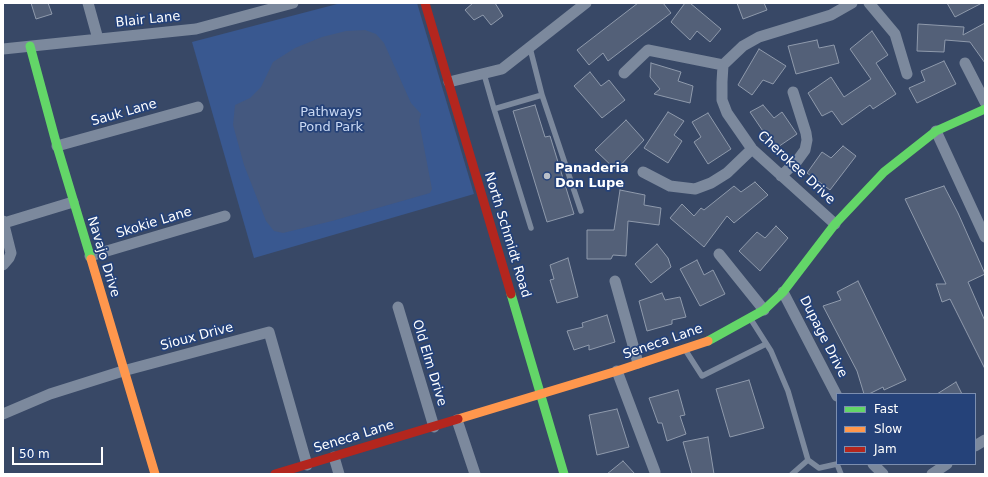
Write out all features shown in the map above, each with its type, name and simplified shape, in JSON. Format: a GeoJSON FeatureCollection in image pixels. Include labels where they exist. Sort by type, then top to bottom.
{"type":"FeatureCollection","features":[{"type":"Feature","properties":{"kind":"street"},"geometry":{"type":"LineString","coordinates":[[88,3],[98,39]]}},
{"type":"Feature","properties":{"kind":"street","name":"Blair Lane"},"geometry":{"type":"LineString","coordinates":[[3,49],[196,29],[256,8],[293,3]]}},
{"type":"Feature","properties":{"kind":"street","name":"North Schmidt Road"},"geometry":{"type":"LineString","coordinates":[[425,3],[564,474]]}},
{"type":"Feature","properties":{"kind":"street"},"geometry":{"type":"LineString","coordinates":[[449,82],[502,69],[586,3]]}},
{"type":"Feature","properties":{"kind":"street"},"geometry":{"type":"LineString","coordinates":[[624,73],[648,50],[723,65],[743,46],[759,37],[831,15],[852,3]]}},
{"type":"Feature","properties":{"kind":"street"},"geometry":{"type":"LineString","coordinates":[[869,3],[895,34],[907,74]]}},
{"type":"Feature","properties":{"kind":"street","name":"Navajo Drive"},"geometry":{"type":"LineString","coordinates":[[30,46],[73,202],[155,474]]}},
{"type":"Feature","properties":{"kind":"street"},"geometry":{"type":"LineString","coordinates":[[965,63],[985,102]]}},
{"type":"Feature","properties":{"kind":"street","name":"Cherokee Drive"},"geometry":{"type":"LineString","coordinates":[[723,65],[722,100],[727,113],[752,149],[835,224]]}},
{"type":"Feature","properties":{"kind":"street"},"geometry":{"type":"LineString","coordinates":[[781,176],[797,161],[805,150],[807,140],[793,92]]}},
{"type":"Feature","properties":{"kind":"street","name":"Sauk Lane"},"geometry":{"type":"LineString","coordinates":[[57,146],[198,107]]}},
{"type":"Feature","properties":{"kind":"street","name":"Seneca Lane"},"geometry":{"type":"LineString","coordinates":[[275,474],[457,420],[704,343],[764,310],[783,292],[835,224],[884,172],[936,131],[985,109]]}},
{"type":"Feature","properties":{"kind":"street"},"geometry":{"type":"LineString","coordinates":[[936,131],[985,237]]}},
{"type":"Feature","properties":{"kind":"street"},"geometry":{"type":"LineString","coordinates":[[643,172],[670,186],[695,189],[711,183],[727,173],[752,149]]}},
{"type":"Feature","properties":{"kind":"street"},"geometry":{"type":"LineString","coordinates":[[3,265],[11,253],[3,222],[73,202]]}},
{"type":"Feature","properties":{"kind":"street","name":"Skokie Lane"},"geometry":{"type":"LineString","coordinates":[[90,256],[225,216]]}},
{"type":"Feature","properties":{"kind":"street"},"geometry":{"type":"LineString","coordinates":[[719,254],[764,310]]}},
{"type":"Feature","properties":{"kind":"street"},"geometry":{"type":"LineString","coordinates":[[615,282],[638,363]]}},
{"type":"Feature","properties":{"kind":"street","name":"Dupage Drive"},"geometry":{"type":"LineString","coordinates":[[783,292],[836,394]]}},
{"type":"Feature","properties":{"kind":"street","name":"Old Elm Drive"},"geometry":{"type":"LineString","coordinates":[[398,307],[434,427]]}},
{"type":"Feature","properties":{"kind":"street","name":"Sioux Drive"},"geometry":{"type":"LineString","coordinates":[[3,414],[50,394],[123,371],[269,332],[307,465]]}},
{"type":"Feature","properties":{"kind":"street"},"geometry":{"type":"LineString","coordinates":[[617,371],[655,472]]}},
{"type":"Feature","properties":{"kind":"street"},"geometry":{"type":"LineString","coordinates":[[457,420],[476,474]]}},
{"type":"Feature","properties":{"kind":"street"},"geometry":{"type":"LineString","coordinates":[[976,445],[985,440]]}},
{"type":"Feature","properties":{"kind":"street"},"geometry":{"type":"LineString","coordinates":[[334,457],[339,474]]}},
{"type":"Feature","properties":{"kind":"street"},"geometry":{"type":"LineString","coordinates":[[874,465],[883,474]]}},
{"type":"Feature","properties":{"kind":"street"},"geometry":{"type":"LineString","coordinates":[[932,474],[946,465]]}},
{"type":"Feature","properties":{"kind":"lane"},"geometry":{"type":"LineString","coordinates":[[530,48],[542,95],[582,212]]}},
{"type":"Feature","properties":{"kind":"lane"},"geometry":{"type":"LineString","coordinates":[[484,74],[532,228]]}},
{"type":"Feature","properties":{"kind":"lane"},"geometry":{"type":"LineString","coordinates":[[494,109],[542,95]]}},
{"type":"Feature","properties":{"kind":"lane"},"geometry":{"type":"LineString","coordinates":[[749,318],[766,344],[788,391],[808,460],[819,468],[836,464]]}},
{"type":"Feature","properties":{"kind":"lane"},"geometry":{"type":"LineString","coordinates":[[685,349],[702,376],[766,344]]}},
{"type":"Feature","properties":{"kind":"lane"},"geometry":{"type":"LineString","coordinates":[[792,474],[808,460]]}},
{"type":"Feature","properties":{"kind":"green space","name":"Pathways Pond Park"},"geometry":{"type":"Polygon","coordinates":[[[341,3],[417,3],[474,194],[254,258],[192,42],[341,3]]]}},
{"type":"Feature","properties":{"kind":"shaded area"},"geometry":{"type":"Polygon","coordinates":[[[365,30],[376,34],[384,43],[411,103],[421,114],[419,121],[432,189],[430,193],[332,221],[283,233],[274,231],[266,221],[244,165],[233,125],[235,105],[250,98],[261,87],[273,62],[295,48],[322,37],[346,31],[365,30]]]}},
{"type":"Feature","properties":{"kind":"building"},"geometry":{"type":"Polygon","coordinates":[[[31,3],[48,3],[52,14],[36,19],[31,3]]]}},
{"type":"Feature","properties":{"kind":"building"},"geometry":{"type":"Polygon","coordinates":[[[473,3],[495,3],[503,16],[491,25],[483,15],[474,20],[465,10],[473,3]]]}},
{"type":"Feature","properties":{"kind":"building"},"geometry":{"type":"Polygon","coordinates":[[[638,3],[663,3],[671,13],[608,61],[603,53],[589,65],[577,50],[638,3]]]}},
{"type":"Feature","properties":{"kind":"building"},"geometry":{"type":"Polygon","coordinates":[[[685,3],[690,3],[721,29],[710,42],[697,31],[690,40],[671,22],[685,3]]]}},
{"type":"Feature","properties":{"kind":"building"},"geometry":{"type":"Polygon","coordinates":[[[737,3],[764,3],[767,10],[743,19],[737,3]]]}},
{"type":"Feature","properties":{"kind":"building"},"geometry":{"type":"Polygon","coordinates":[[[947,3],[982,3],[955,17],[947,3]]]}},
{"type":"Feature","properties":{"kind":"building"},"geometry":{"type":"Polygon","coordinates":[[[985,23],[985,63],[970,42],[945,40],[944,52],[917,51],[918,24],[964,27],[963,35],[985,23]]]}},
{"type":"Feature","properties":{"kind":"building"},"geometry":{"type":"Polygon","coordinates":[[[872,31],[888,55],[876,63],[896,94],[873,109],[870,105],[842,125],[832,111],[822,116],[808,93],[831,77],[844,97],[871,79],[850,49],[872,31]]]}},
{"type":"Feature","properties":{"kind":"building"},"geometry":{"type":"Polygon","coordinates":[[[817,40],[819,48],[834,45],[839,63],[796,74],[788,46],[817,40]]]}},
{"type":"Feature","properties":{"kind":"building"},"geometry":{"type":"Polygon","coordinates":[[[759,49],[786,66],[773,84],[763,80],[752,95],[738,85],[759,49]]]}},
{"type":"Feature","properties":{"kind":"building"},"geometry":{"type":"Polygon","coordinates":[[[944,61],[956,84],[917,103],[909,88],[925,81],[921,71],[944,61]]]}},
{"type":"Feature","properties":{"kind":"building"},"geometry":{"type":"Polygon","coordinates":[[[651,63],[681,72],[678,81],[693,86],[690,103],[654,94],[660,89],[650,77],[651,63]]]}},
{"type":"Feature","properties":{"kind":"building"},"geometry":{"type":"Polygon","coordinates":[[[590,72],[601,86],[609,80],[625,100],[602,118],[574,86],[590,72]]]}},
{"type":"Feature","properties":{"kind":"building","name":"Panaderia Don Lupe"},"geometry":{"type":"Polygon","coordinates":[[[535,105],[545,137],[550,136],[574,214],[547,222],[513,111],[535,105]]]}},
{"type":"Feature","properties":{"kind":"building"},"geometry":{"type":"Polygon","coordinates":[[[763,105],[774,118],[782,112],[797,134],[775,149],[750,112],[763,105]]]}},
{"type":"Feature","properties":{"kind":"building"},"geometry":{"type":"Polygon","coordinates":[[[668,112],[684,121],[674,135],[682,141],[668,163],[644,148],[668,112]]]}},
{"type":"Feature","properties":{"kind":"building"},"geometry":{"type":"Polygon","coordinates":[[[708,113],[731,149],[708,164],[694,142],[701,137],[692,122],[708,113]]]}},
{"type":"Feature","properties":{"kind":"building"},"geometry":{"type":"Polygon","coordinates":[[[626,120],[644,140],[616,170],[595,150],[626,120]]]}},
{"type":"Feature","properties":{"kind":"building"},"geometry":{"type":"Polygon","coordinates":[[[843,146],[856,156],[830,190],[807,173],[822,152],[831,158],[843,146]]]}},
{"type":"Feature","properties":{"kind":"building"},"geometry":{"type":"Polygon","coordinates":[[[755,182],[768,195],[734,223],[727,216],[704,247],[670,218],[682,204],[694,216],[701,208],[704,210],[734,186],[741,192],[755,182]]]}},
{"type":"Feature","properties":{"kind":"building"},"geometry":{"type":"Polygon","coordinates":[[[944,186],[958,213],[985,274],[968,282],[985,321],[985,369],[950,299],[942,302],[936,284],[946,284],[905,199],[944,186]]]}},
{"type":"Feature","properties":{"kind":"building"},"geometry":{"type":"Polygon","coordinates":[[[620,190],[645,195],[644,205],[661,208],[659,225],[628,221],[626,256],[613,255],[611,259],[587,259],[587,230],[614,230],[620,190]]]}},
{"type":"Feature","properties":{"kind":"building"},"geometry":{"type":"Polygon","coordinates":[[[776,226],[788,238],[760,271],[739,251],[757,232],[765,238],[776,226]]]}},
{"type":"Feature","properties":{"kind":"building"},"geometry":{"type":"Polygon","coordinates":[[[657,244],[668,258],[671,267],[651,283],[635,264],[657,244]]]}},
{"type":"Feature","properties":{"kind":"building"},"geometry":{"type":"Polygon","coordinates":[[[568,258],[578,297],[557,303],[550,280],[554,279],[550,265],[568,258]]]}},
{"type":"Feature","properties":{"kind":"building"},"geometry":{"type":"Polygon","coordinates":[[[697,260],[704,275],[713,270],[725,294],[700,306],[680,269],[697,260]]]}},
{"type":"Feature","properties":{"kind":"building"},"geometry":{"type":"Polygon","coordinates":[[[858,281],[906,380],[884,390],[883,387],[871,393],[864,393],[857,371],[823,306],[841,300],[837,292],[858,281]]]}},
{"type":"Feature","properties":{"kind":"building"},"geometry":{"type":"Polygon","coordinates":[[[662,293],[665,300],[680,297],[686,317],[672,320],[672,324],[647,331],[639,301],[662,293]]]}},
{"type":"Feature","properties":{"kind":"building"},"geometry":{"type":"Polygon","coordinates":[[[607,315],[615,342],[589,350],[589,345],[574,350],[567,331],[583,327],[582,323],[607,315]]]}},
{"type":"Feature","properties":{"kind":"building"},"geometry":{"type":"Polygon","coordinates":[[[749,380],[764,428],[730,437],[716,389],[749,380]]]}},
{"type":"Feature","properties":{"kind":"building"},"geometry":{"type":"Polygon","coordinates":[[[956,382],[962,393],[939,393],[956,382]]]}},
{"type":"Feature","properties":{"kind":"building"},"geometry":{"type":"Polygon","coordinates":[[[678,390],[685,415],[680,416],[686,434],[667,441],[662,423],[658,423],[649,398],[678,390]]]}},
{"type":"Feature","properties":{"kind":"building"},"geometry":{"type":"Polygon","coordinates":[[[617,409],[629,447],[597,455],[589,415],[617,409]]]}},
{"type":"Feature","properties":{"kind":"building"},"geometry":{"type":"Polygon","coordinates":[[[708,437],[714,474],[692,474],[683,442],[708,437]]]}},
{"type":"Feature","properties":{"kind":"building"},"geometry":{"type":"Polygon","coordinates":[[[623,461],[635,474],[607,474],[623,461]]]}},
{"type":"Feature","properties":{"kind":"traffic: fast"},"geometry":{"type":"LineString","coordinates":[[30,46],[57,146],[91,259]]}},
{"type":"Feature","properties":{"kind":"traffic: fast"},"geometry":{"type":"LineString","coordinates":[[708,341],[764,310],[783,292],[835,224],[884,172],[936,131],[985,109]]}},
{"type":"Feature","properties":{"kind":"traffic: fast"},"geometry":{"type":"LineString","coordinates":[[511,294],[564,474]]}},
{"type":"Feature","properties":{"kind":"traffic: slow"},"geometry":{"type":"LineString","coordinates":[[91,259],[155,474]]}},
{"type":"Feature","properties":{"kind":"traffic: slow"},"geometry":{"type":"LineString","coordinates":[[458,419],[617,371],[708,341]]}},
{"type":"Feature","properties":{"kind":"traffic: jam"},"geometry":{"type":"LineString","coordinates":[[425,3],[511,294]]}},
{"type":"Feature","properties":{"kind":"traffic: jam"},"geometry":{"type":"LineString","coordinates":[[275,474],[458,419]]}},
{"type":"Feature","properties":{"kind":"place","name":"Panaderia Don Lupe"},"geometry":{"type":"Point","coordinates":[547,176]}}]}
